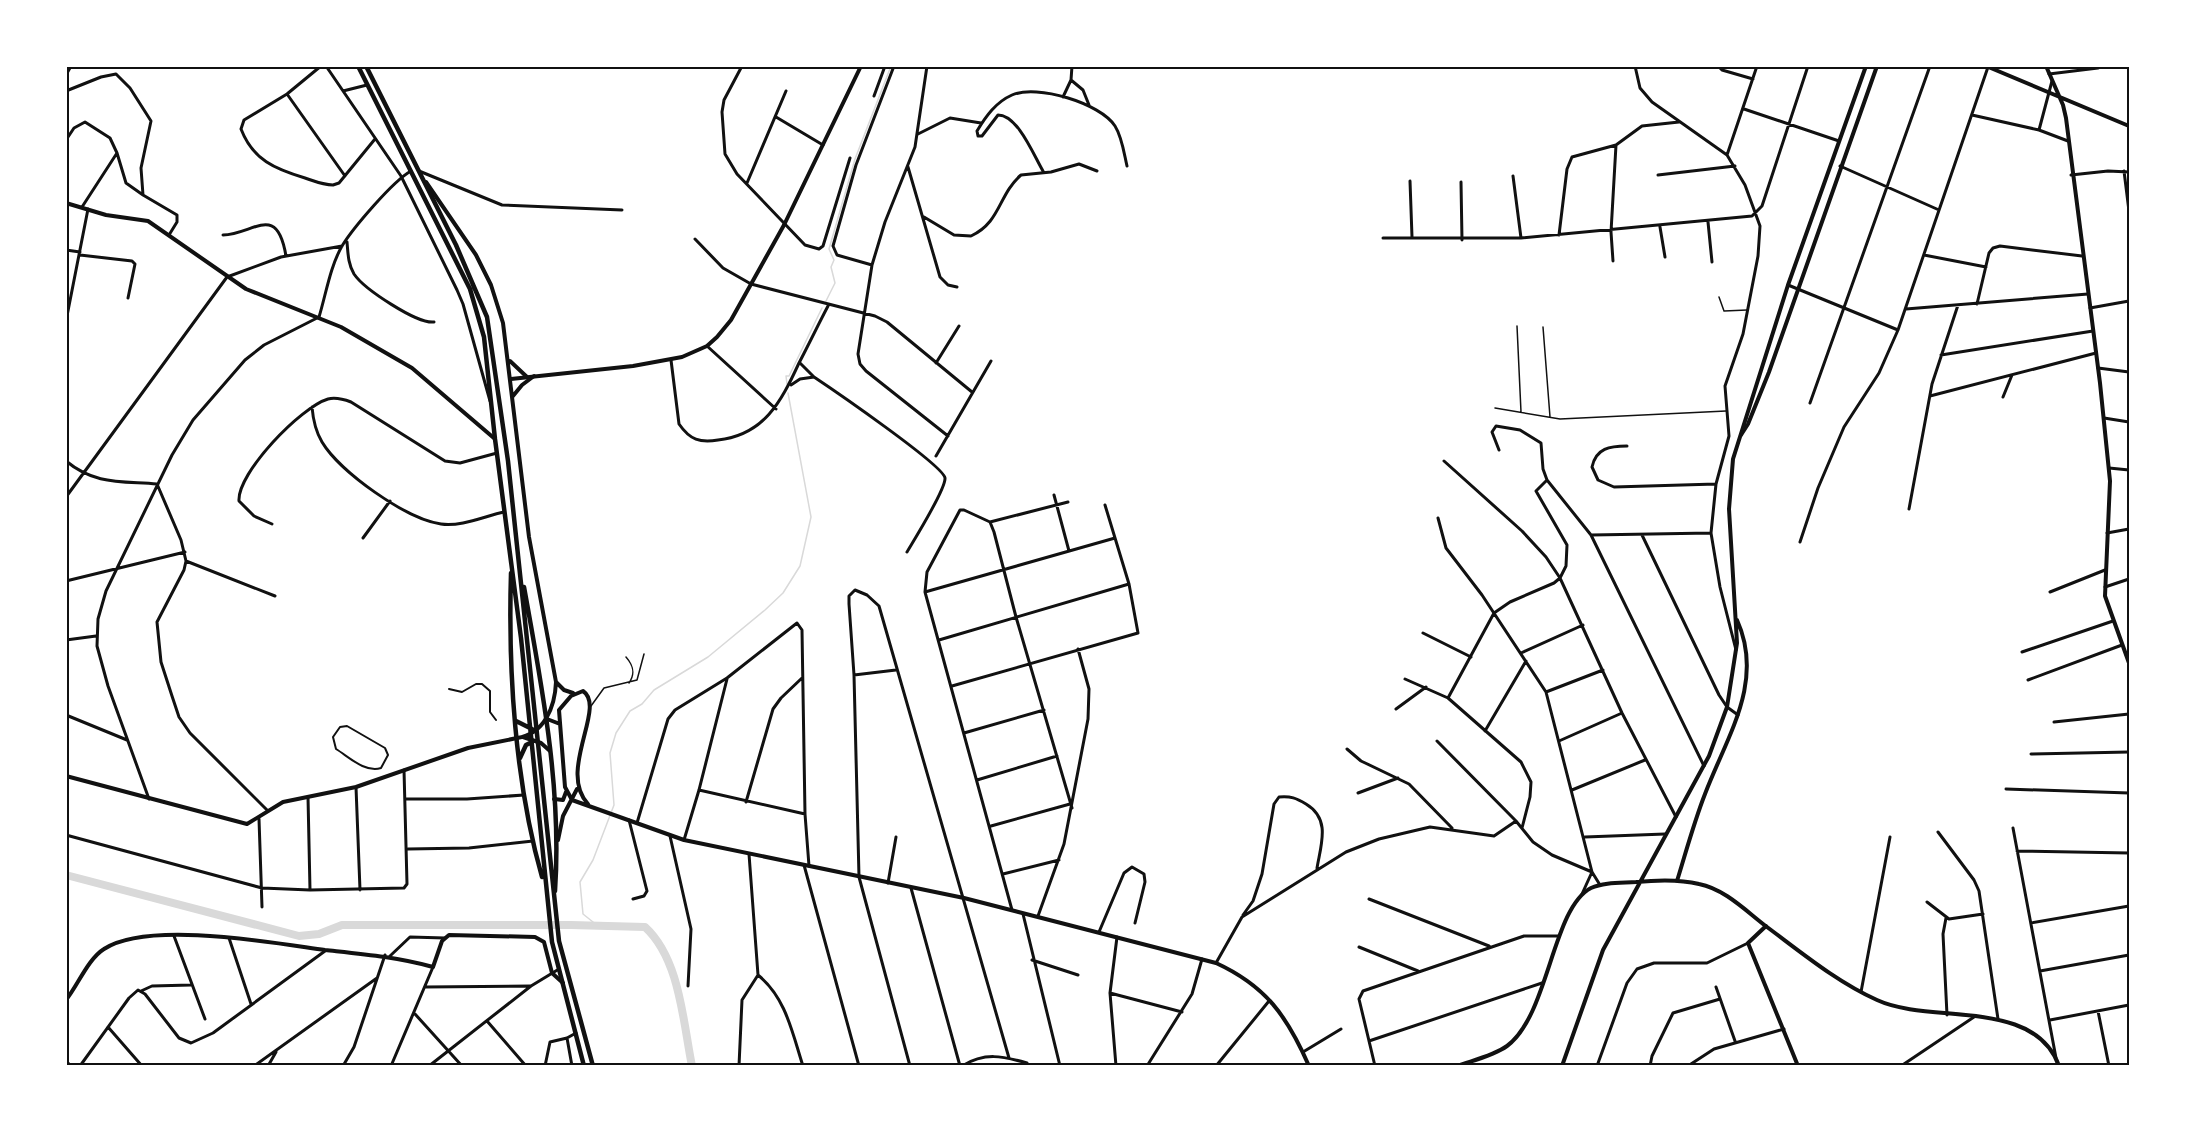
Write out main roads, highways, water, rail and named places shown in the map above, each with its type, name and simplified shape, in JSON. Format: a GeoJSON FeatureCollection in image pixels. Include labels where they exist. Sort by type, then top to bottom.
{"type":"FeatureCollection","features":[{"type":"Feature","properties":{"kind":"highway"},"geometry":{"type":"LineString","coordinates":[[358,66],[446,239],[478,312],[484,337],[495,439],[512,555],[552,942],[584,1066]]}},
{"type":"Feature","properties":{"kind":"highway"},"geometry":{"type":"LineString","coordinates":[[366,66],[469,272],[486,316],[519,556],[554,906],[559,941],[593,1066]]}},
{"type":"Feature","properties":{"kind":"highway"},"geometry":{"type":"LineString","coordinates":[[512,555],[510,622],[516,721],[532,841],[545,888]]}},
{"type":"Feature","properties":{"kind":"highway"},"geometry":{"type":"LineString","coordinates":[[519,556],[547,719],[556,847],[554,906]]}},
{"type":"Feature","properties":{"kind":"highway"},"geometry":{"type":"LineString","coordinates":[[516,721],[524,727],[535,729]]}},
{"type":"Feature","properties":{"kind":"highway"},"geometry":{"type":"LineString","coordinates":[[520,758],[526,745],[535,741]]}},
{"type":"Feature","properties":{"kind":"main road"},"geometry":{"type":"LineString","coordinates":[[511,379],[671,360],[707,346],[731,321],[784,225],[861,66]]}},
{"type":"Feature","properties":{"kind":"main road"},"geometry":{"type":"LineString","coordinates":[[1562,1066],[1597,964],[1704,766],[1727,707],[1736,652],[1729,509],[1731,475],[1738,437],[1788,285],[1866,66]]}},
{"type":"Feature","properties":{"kind":"main road"},"geometry":{"type":"LineString","coordinates":[[1738,437],[1748,424],[1877,66]]}},
{"type":"Feature","properties":{"kind":"main road"},"geometry":{"type":"LineString","coordinates":[[1987,66],[2048,94],[2129,126]]}},
{"type":"Feature","properties":{"kind":"main road"},"geometry":{"type":"LineString","coordinates":[[2046,66],[2061,99],[2098,368],[2109,468],[2105,587],[2113,621],[2129,663]]}},
{"type":"Feature","properties":{"kind":"main road"},"geometry":{"type":"LineString","coordinates":[[66,776],[242,825],[259,819],[283,802],[356,787],[468,748],[520,738],[547,719],[555,699],[556,682],[529,537],[503,323],[491,285],[451,214],[420,173]]}},
{"type":"Feature","properties":{"kind":"main road"},"geometry":{"type":"LineString","coordinates":[[66,203],[114,217],[141,219],[169,235],[227,277],[263,297],[319,317],[412,368],[495,439]]}},
{"type":"Feature","properties":{"kind":"main road"},"geometry":{"type":"LineString","coordinates":[[509,360],[527,377]]}},
{"type":"Feature","properties":{"kind":"main road"},"geometry":{"type":"LineString","coordinates":[[513,397],[522,385],[534,376]]}},
{"type":"Feature","properties":{"kind":"main road"},"geometry":{"type":"LineString","coordinates":[[480,426],[493,422]]}},
{"type":"Feature","properties":{"kind":"main road"},"geometry":{"type":"LineString","coordinates":[[1677,881],[1699,810],[1738,715],[1746,680],[1748,654],[1736,618]]}},
{"type":"Feature","properties":{"kind":"main road"},"geometry":{"type":"LineString","coordinates":[[556,682],[567,692],[585,692],[591,706],[580,751],[577,787],[573,800],[563,816],[556,847]]}},
{"type":"Feature","properties":{"kind":"main road"},"geometry":{"type":"LineString","coordinates":[[554,799],[563,800],[566,791],[561,706],[574,693]]}},
{"type":"Feature","properties":{"kind":"main road"},"geometry":{"type":"LineString","coordinates":[[547,719],[561,725]]}},
{"type":"Feature","properties":{"kind":"main road"},"geometry":{"type":"LineString","coordinates":[[520,738],[535,741],[550,751]]}},
{"type":"Feature","properties":{"kind":"main road"},"geometry":{"type":"LineString","coordinates":[[566,791],[573,792],[577,787]]}},
{"type":"Feature","properties":{"kind":"main road"},"geometry":{"type":"LineString","coordinates":[[577,787],[588,804]]}},
{"type":"Feature","properties":{"kind":"main road"},"geometry":{"type":"LineString","coordinates":[[566,791],[573,800],[684,840],[1012,909],[1216,963],[1246,979],[1270,1000],[1303,1052],[1309,1066]]}},
{"type":"Feature","properties":{"kind":"main road"},"geometry":{"type":"LineString","coordinates":[[1457,1066],[1508,1045],[1530,1018],[1571,911],[1582,895],[1600,885],[1677,881],[1711,888],[1861,992],[1902,1009],[1998,1019],[2029,1031],[2056,1058],[2059,1066]]}},
{"type":"Feature","properties":{"kind":"main road"},"geometry":{"type":"LineString","coordinates":[[1766,926],[1748,943],[1798,1066]]}},
{"type":"Feature","properties":{"kind":"main road"},"geometry":{"type":"LineString","coordinates":[[66,1000],[104,949],[137,939],[174,936],[228,936],[387,956],[433,967],[445,938],[454,934],[531,937],[544,942],[552,973],[562,983]]}},
{"type":"Feature","properties":{"kind":"waterway"},"geometry":{"type":"LineString","coordinates":[[826,301],[835,283],[831,267],[834,260],[829,249],[855,159],[891,66]]}},
{"type":"Feature","properties":{"kind":"waterway"},"geometry":{"type":"LineString","coordinates":[[787,384],[786,376],[789,376],[822,308]]}},
{"type":"Feature","properties":{"kind":"waterway"},"geometry":{"type":"LineString","coordinates":[[598,926],[583,914],[580,882],[593,860],[614,805],[610,753],[616,733],[630,711],[642,704],[654,690],[708,657],[765,610],[783,593],[800,566],[811,517],[788,393]]}},
{"type":"Feature","properties":{"kind":"waterway"},"geometry":{"type":"LineString","coordinates":[[66,875],[299,936],[319,934],[342,925],[645,927],[657,940],[673,973],[692,1066]]}}]}
